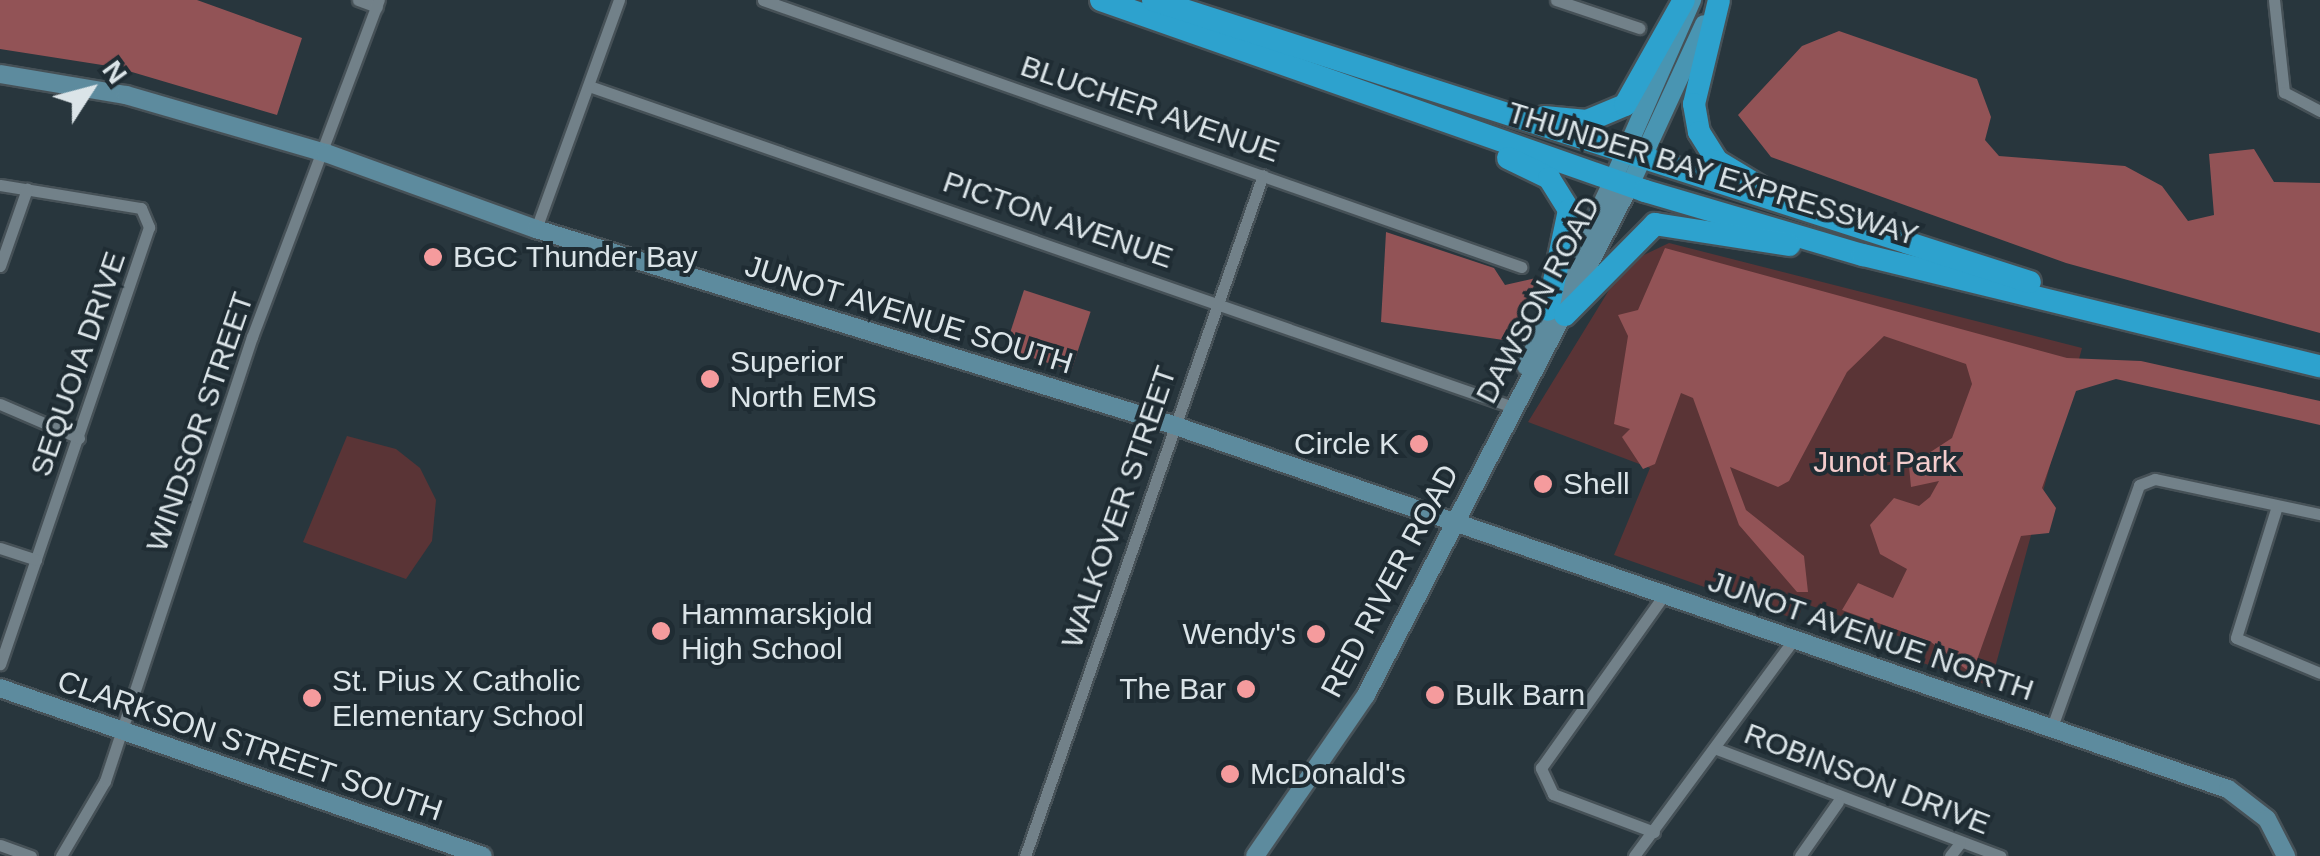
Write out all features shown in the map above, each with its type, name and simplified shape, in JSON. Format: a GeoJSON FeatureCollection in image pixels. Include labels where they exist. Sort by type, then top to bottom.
{"type":"FeatureCollection","features":[{"type":"Feature","properties":{"kind":"highway","name":"THUNDER BAY EXPRESSWAY"},"geometry":{"type":"LineString","coordinates":[[1101,0],[1622,182],[1863,255],[2320,366]]}},
{"type":"Feature","properties":{"kind":"highway","name":"THUNDER BAY EXPRESSWAY"},"geometry":{"type":"LineString","coordinates":[[1153,0],[1633,160],[1860,230],[2320,352]]}},
{"type":"Feature","properties":{"kind":"highway"},"geometry":{"type":"LineString","coordinates":[[1400,80],[1565,123],[1596,119],[1632,99],[1684,0]]}},
{"type":"Feature","properties":{"kind":"highway"},"geometry":{"type":"LineString","coordinates":[[1716,0],[1694,104],[1708,150],[1751,184],[1860,230]]}},
{"type":"Feature","properties":{"kind":"highway"},"geometry":{"type":"LineString","coordinates":[[1382,100],[1556,186],[1570,226],[1556,313]]}},
{"type":"Feature","properties":{"kind":"highway"},"geometry":{"type":"LineString","coordinates":[[1556,313],[1655,224],[1863,255]]}},
{"type":"Feature","properties":{"kind":"main road","name":"DAWSON ROAD"},"geometry":{"type":"LineString","coordinates":[[1633,160],[1693,0]]}},
{"type":"Feature","properties":{"kind":"main road","name":"DAWSON ROAD"},"geometry":{"type":"LineString","coordinates":[[1502,427],[1716,0]]}},
{"type":"Feature","properties":{"kind":"main road","name":"JUNOT AVENUE SOUTH"},"geometry":{"type":"LineString","coordinates":[[0,74],[126,95],[326,154],[536,229],[1172,425],[1453,524]]}},
{"type":"Feature","properties":{"kind":"main road","name":"DAWSON ROAD"},"geometry":{"type":"LineString","coordinates":[[1502,427],[1556,313]]}},
{"type":"Feature","properties":{"kind":"main road","name":"RED RIVER ROAD"},"geometry":{"type":"LineString","coordinates":[[1255,856],[1368,692],[1502,427]]}},
{"type":"Feature","properties":{"kind":"main road","name":"JUNOT AVENUE NORTH"},"geometry":{"type":"LineString","coordinates":[[1453,524],[2228,789],[2264,816],[2286,856]]}},
{"type":"Feature","properties":{"kind":"main road","name":"CLARKSON STREET SOUTH"},"geometry":{"type":"LineString","coordinates":[[0,688],[483,856]]}},
{"type":"Feature","properties":{"kind":"street"},"geometry":{"type":"LineString","coordinates":[[358,0],[378,3]]}},
{"type":"Feature","properties":{"kind":"street"},"geometry":{"type":"LineString","coordinates":[[536,229],[619,0]]}},
{"type":"Feature","properties":{"kind":"street","name":"BLUCHER AVENUE"},"geometry":{"type":"LineString","coordinates":[[763,0],[1520,267]]}},
{"type":"Feature","properties":{"kind":"street"},"geometry":{"type":"LineString","coordinates":[[1556,0],[1638,28]]}},
{"type":"Feature","properties":{"kind":"street"},"geometry":{"type":"LineString","coordinates":[[2274,0],[2284,92],[2320,111]]}},
{"type":"Feature","properties":{"kind":"street","name":"WINDSOR STREET"},"geometry":{"type":"LineString","coordinates":[[62,856],[95,805],[124,731],[252,337],[326,154],[378,3]]}},
{"type":"Feature","properties":{"kind":"street","name":"PICTON AVENUE"},"geometry":{"type":"LineString","coordinates":[[589,86],[1218,301],[1510,406]]}},
{"type":"Feature","properties":{"kind":"street","name":"WALKOVER STREET"},"geometry":{"type":"LineString","coordinates":[[1025,856],[1172,425],[1263,175]]}},
{"type":"Feature","properties":{"kind":"street","name":"SEQUOIA DRIVE"},"geometry":{"type":"LineString","coordinates":[[0,186],[148,215],[149,238],[0,664]]}},
{"type":"Feature","properties":{"kind":"street"},"geometry":{"type":"LineString","coordinates":[[0,266],[27,189]]}},
{"type":"Feature","properties":{"kind":"street"},"geometry":{"type":"LineString","coordinates":[[0,404],[78,438]]}},
{"type":"Feature","properties":{"kind":"street"},"geometry":{"type":"LineString","coordinates":[[2052,728],[2139,485],[2154,479],[2320,514]]}},
{"type":"Feature","properties":{"kind":"street"},"geometry":{"type":"LineString","coordinates":[[2277,506],[2236,638],[2320,673]]}},
{"type":"Feature","properties":{"kind":"street"},"geometry":{"type":"LineString","coordinates":[[0,548],[36,560]]}},
{"type":"Feature","properties":{"kind":"street"},"geometry":{"type":"LineString","coordinates":[[1654,832],[1553,794],[1541,768],[1664,594]]}},
{"type":"Feature","properties":{"kind":"street"},"geometry":{"type":"LineString","coordinates":[[1634,856],[1795,638]]}},
{"type":"Feature","properties":{"kind":"street","name":"ROBINSON DRIVE"},"geometry":{"type":"LineString","coordinates":[[1716,749],[1838,802],[2000,856]]}},
{"type":"Feature","properties":{"kind":"street"},"geometry":{"type":"LineString","coordinates":[[1800,856],[1838,802]]}},
{"type":"Feature","properties":{"kind":"street"},"geometry":{"type":"LineString","coordinates":[[1950,856],[1960,843]]}},
{"type":"Feature","properties":{"kind":"street"},"geometry":{"type":"LineString","coordinates":[[0,844],[31,856]]}},
{"type":"Feature","properties":{"kind":"green space","name":"Junot Park"},"geometry":{"type":"Polygon","coordinates":[[[1669,243],[2082,348],[1990,686],[1923,663],[1927,646],[1803,603],[1798,620],[1614,555],[1650,468],[1528,422],[1625,264],[1669,243]]]}},
{"type":"Feature","properties":{"kind":"green space"},"geometry":{"type":"Polygon","coordinates":[[[347,436],[396,449],[420,468],[436,500],[432,541],[406,579],[303,542],[347,436]]]}},
{"type":"Feature","properties":{"kind":"shaded area"},"geometry":{"type":"Polygon","coordinates":[[[0,0],[197,0],[302,38],[277,115],[115,67],[0,49],[0,0]]]}},
{"type":"Feature","properties":{"kind":"shaded area"},"geometry":{"type":"Polygon","coordinates":[[[1839,31],[1977,79],[1991,117],[1985,140],[1999,156],[2125,166],[2162,186],[2188,221],[2214,215],[2209,154],[2254,149],[2274,182],[2320,183],[2320,333],[2066,263],[1771,157],[1738,115],[1802,46],[1839,31]]]}},
{"type":"Feature","properties":{"kind":"shaded area"},"geometry":{"type":"Polygon","coordinates":[[[1386,232],[1494,268],[1505,285],[1536,278],[1517,342],[1381,322],[1386,232]]]}},
{"type":"Feature","properties":{"kind":"shaded area"},"geometry":{"type":"Polygon","coordinates":[[[1665,248],[2067,358],[2141,361],[2320,401],[2320,425],[2116,379],[2076,391],[2042,488],[2056,508],[2049,533],[2021,536],[1972,674],[1931,642],[1842,610],[1858,583],[1893,598],[1907,569],[1880,554],[1870,525],[1894,498],[1919,506],[1930,497],[1939,481],[1911,487],[1909,466],[1952,438],[1972,384],[1966,364],[1884,336],[1847,372],[1789,481],[1778,487],[1730,467],[1746,510],[1804,556],[1808,592],[1797,592],[1739,525],[1693,398],[1681,393],[1655,464],[1643,469],[1622,437],[1630,429],[1614,424],[1628,336],[1618,315],[1638,310],[1665,248]]]}},
{"type":"Feature","properties":{"kind":"shaded area"},"geometry":{"type":"Polygon","coordinates":[[[1024,290],[1091,312],[1071,371],[1005,349],[1024,290]]]}},
{"type":"Feature","properties":{"kind":"place","name":"BGC Thunder Bay"},"geometry":{"type":"Point","coordinates":[433,257]}},
{"type":"Feature","properties":{"kind":"place","name":"Superior North EMS"},"geometry":{"type":"Point","coordinates":[710,379]}},
{"type":"Feature","properties":{"kind":"place","name":"Circle K"},"geometry":{"type":"Point","coordinates":[1419,444]}},
{"type":"Feature","properties":{"kind":"place","name":"Shell"},"geometry":{"type":"Point","coordinates":[1543,484]}},
{"type":"Feature","properties":{"kind":"place","name":"Hammarskjold High School"},"geometry":{"type":"Point","coordinates":[661,631]}},
{"type":"Feature","properties":{"kind":"place","name":"Wendy's"},"geometry":{"type":"Point","coordinates":[1316,634]}},
{"type":"Feature","properties":{"kind":"place","name":"The Bar"},"geometry":{"type":"Point","coordinates":[1246,689]}},
{"type":"Feature","properties":{"kind":"place","name":"Bulk Barn"},"geometry":{"type":"Point","coordinates":[1435,695]}},
{"type":"Feature","properties":{"kind":"place","name":"St. Pius X Catholic Elementary School"},"geometry":{"type":"Point","coordinates":[312,698]}},
{"type":"Feature","properties":{"kind":"place","name":"McDonald's"},"geometry":{"type":"Point","coordinates":[1230,774]}}]}
